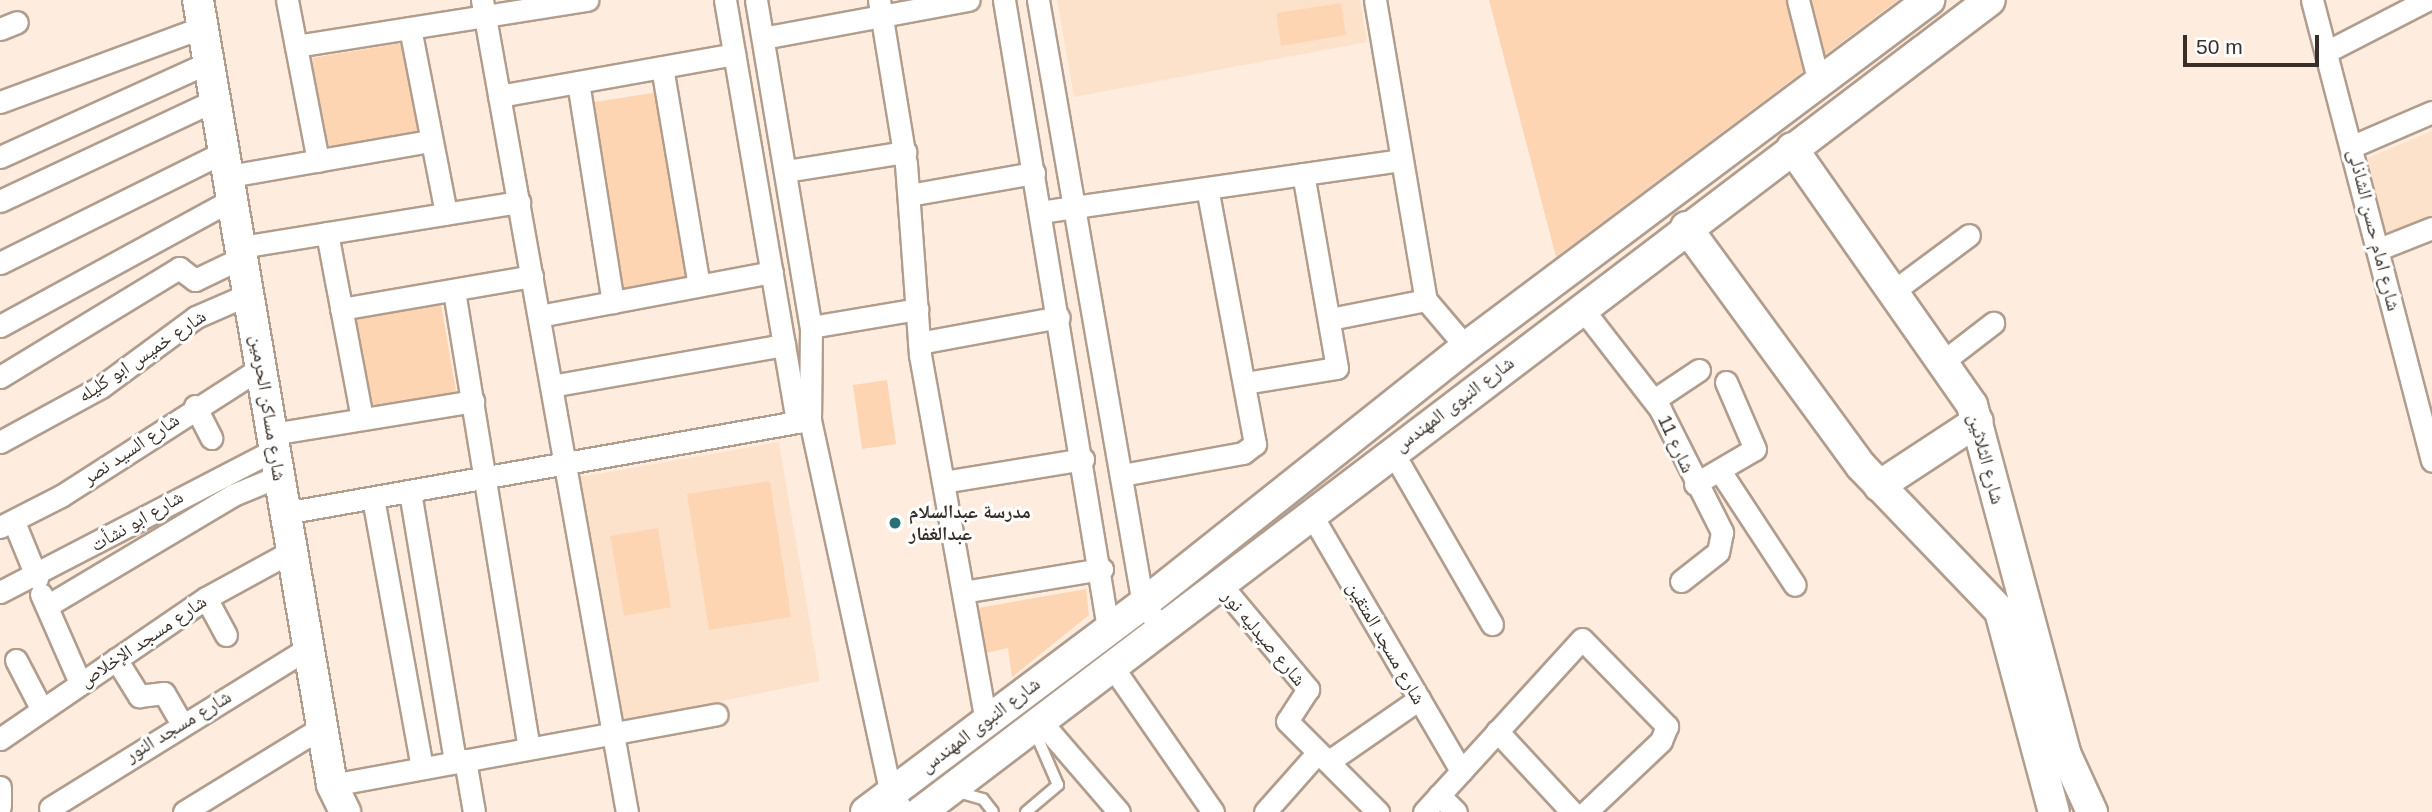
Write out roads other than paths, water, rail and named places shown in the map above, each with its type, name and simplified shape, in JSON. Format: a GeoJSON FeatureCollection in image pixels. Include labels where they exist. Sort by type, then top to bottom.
{"type":"FeatureCollection","features":[{"type":"Feature","properties":{"kind":"street"},"geometry":{"type":"LineString","coordinates":[[287,0],[318,161]]}},
{"type":"Feature","properties":{"kind":"street"},"geometry":{"type":"LineString","coordinates":[[296,46],[410,28],[484,8],[586,0]]}},
{"type":"Feature","properties":{"kind":"street"},"geometry":{"type":"LineString","coordinates":[[725,0],[784,345],[897,803]]}},
{"type":"Feature","properties":{"kind":"street"},"geometry":{"type":"LineString","coordinates":[[756,0],[811,327],[803,421]]}},
{"type":"Feature","properties":{"kind":"street"},"geometry":{"type":"LineString","coordinates":[[763,37],[880,8],[969,0]]}},
{"type":"Feature","properties":{"kind":"street"},"geometry":{"type":"LineString","coordinates":[[1004,0],[1102,569],[1108,628]]}},
{"type":"Feature","properties":{"kind":"street"},"geometry":{"type":"LineString","coordinates":[[1038,0],[1143,604],[1164,630]]}},
{"type":"Feature","properties":{"kind":"street"},"geometry":{"type":"LineString","coordinates":[[1375,0],[1426,300],[1466,346]]}},
{"type":"Feature","properties":{"kind":"street"},"geometry":{"type":"LineString","coordinates":[[1798,0],[1819,83]]}},
{"type":"Feature","properties":{"kind":"street","name":"شارع النبوى المهندس"},"geometry":{"type":"LineString","coordinates":[[866,812],[897,803],[986,720],[1143,604],[1466,346],[1654,209],[1929,0]]}},
{"type":"Feature","properties":{"kind":"street","name":"شارع النبوى المهندس"},"geometry":{"type":"LineString","coordinates":[[921,812],[1039,727],[1392,451],[1990,0]]}},
{"type":"Feature","properties":{"kind":"street","name":"شارع امام حسن الشاذلى"},"geometry":{"type":"LineString","coordinates":[[2312,0],[2353,146],[2432,461]]}},
{"type":"Feature","properties":{"kind":"street"},"geometry":{"type":"LineString","coordinates":[[2328,51],[2427,0]]}},
{"type":"Feature","properties":{"kind":"street"},"geometry":{"type":"LineString","coordinates":[[484,8],[627,812]]}},
{"type":"Feature","properties":{"kind":"street"},"geometry":{"type":"LineString","coordinates":[[880,8],[905,152],[919,343],[986,720]]}},
{"type":"Feature","properties":{"kind":"street"},"geometry":{"type":"LineString","coordinates":[[1,100],[200,13]]}},
{"type":"Feature","properties":{"kind":"street","name":"شارع مساكن الحرمين"},"geometry":{"type":"LineString","coordinates":[[200,13],[337,804]]}},
{"type":"Feature","properties":{"kind":"street"},"geometry":{"type":"LineString","coordinates":[[410,28],[446,214]]}},
{"type":"Feature","properties":{"kind":"street"},"geometry":{"type":"LineString","coordinates":[[499,96],[734,54]]}},
{"type":"Feature","properties":{"kind":"street"},"geometry":{"type":"LineString","coordinates":[[0,157],[209,62]]}},
{"type":"Feature","properties":{"kind":"street"},"geometry":{"type":"LineString","coordinates":[[662,67],[699,285]]}},
{"type":"Feature","properties":{"kind":"street"},"geometry":{"type":"LineString","coordinates":[[578,82],[613,302]]}},
{"type":"Feature","properties":{"kind":"street"},"geometry":{"type":"LineString","coordinates":[[0,201],[216,100]]}},
{"type":"Feature","properties":{"kind":"street"},"geometry":{"type":"LineString","coordinates":[[2353,146],[2432,112]]}},
{"type":"Feature","properties":{"kind":"street"},"geometry":{"type":"LineString","coordinates":[[0,262],[229,176],[430,141]]}},
{"type":"Feature","properties":{"kind":"street","name":"شارع الثلاثين"},"geometry":{"type":"LineString","coordinates":[[1793,148],[1945,359],[1978,421],[2054,812]]}},
{"type":"Feature","properties":{"kind":"street"},"geometry":{"type":"LineString","coordinates":[[786,172],[905,152]]}},
{"type":"Feature","properties":{"kind":"street"},"geometry":{"type":"LineString","coordinates":[[1041,212],[1401,160]]}},
{"type":"Feature","properties":{"kind":"street"},"geometry":{"type":"LineString","coordinates":[[909,195],[1034,173]]}},
{"type":"Feature","properties":{"kind":"street"},"geometry":{"type":"LineString","coordinates":[[1245,383],[1335,371],[1330,318],[1303,174]]}},
{"type":"Feature","properties":{"kind":"street"},"geometry":{"type":"LineString","coordinates":[[0,326],[229,176]]}},
{"type":"Feature","properties":{"kind":"street"},"geometry":{"type":"LineString","coordinates":[[1122,475],[1250,450],[1255,437],[1207,188]]}},
{"type":"Feature","properties":{"kind":"street"},"geometry":{"type":"LineString","coordinates":[[0,377],[179,268],[195,280],[242,252],[327,233],[519,202]]}},
{"type":"Feature","properties":{"kind":"street","name":"شارع الثلاثين"},"geometry":{"type":"LineString","coordinates":[[1654,209],[1681,231],[1880,486],[1985,589],[2020,631],[2070,771],[2092,812]]}},
{"type":"Feature","properties":{"kind":"street"},"geometry":{"type":"LineString","coordinates":[[2379,249],[2432,228]]}},
{"type":"Feature","properties":{"kind":"street"},"geometry":{"type":"LineString","coordinates":[[327,233],[362,419]]}},
{"type":"Feature","properties":{"kind":"street"},"geometry":{"type":"LineString","coordinates":[[1895,290],[1969,235]]}},
{"type":"Feature","properties":{"kind":"street"},"geometry":{"type":"LineString","coordinates":[[538,316],[772,272]]}},
{"type":"Feature","properties":{"kind":"street"},"geometry":{"type":"LineString","coordinates":[[341,309],[531,276]]}},
{"type":"Feature","properties":{"kind":"street"},"geometry":{"type":"LineString","coordinates":[[454,291],[529,748]]}},
{"type":"Feature","properties":{"kind":"street","name":"شارع خميس ابو كليله"},"geometry":{"type":"LineString","coordinates":[[0,442],[101,387],[196,317],[249,294]]}},
{"type":"Feature","properties":{"kind":"street"},"geometry":{"type":"LineString","coordinates":[[1330,318],[1426,300]]}},
{"type":"Feature","properties":{"kind":"street","name":"شارع 11"},"geometry":{"type":"LineString","coordinates":[[1581,307],[1654,400],[1723,539],[1718,552],[1681,581]]}},
{"type":"Feature","properties":{"kind":"street"},"geometry":{"type":"LineString","coordinates":[[811,327],[917,309]]}},
{"type":"Feature","properties":{"kind":"street"},"geometry":{"type":"LineString","coordinates":[[919,343],[1059,317]]}},
{"type":"Feature","properties":{"kind":"street"},"geometry":{"type":"LineString","coordinates":[[1945,359],[1993,323]]}},
{"type":"Feature","properties":{"kind":"street"},"geometry":{"type":"LineString","coordinates":[[551,386],[784,345]]}},
{"type":"Feature","properties":{"kind":"street","name":"شارع السيد نصر"},"geometry":{"type":"LineString","coordinates":[[7,525],[195,405],[260,368]]}},
{"type":"Feature","properties":{"kind":"street"},"geometry":{"type":"LineString","coordinates":[[1654,400],[1699,370]]}},
{"type":"Feature","properties":{"kind":"street"},"geometry":{"type":"LineString","coordinates":[[1695,484],[1720,471],[1756,444],[1726,382]]}},
{"type":"Feature","properties":{"kind":"street"},"geometry":{"type":"LineString","coordinates":[[47,606],[233,495],[275,453],[362,419],[473,401]]}},
{"type":"Feature","properties":{"kind":"street"},"geometry":{"type":"LineString","coordinates":[[195,405],[211,438]]}},
{"type":"Feature","properties":{"kind":"street"},"geometry":{"type":"LineString","coordinates":[[285,513],[803,421]]}},
{"type":"Feature","properties":{"kind":"street"},"geometry":{"type":"LineString","coordinates":[[1880,486],[1978,421]]}},
{"type":"Feature","properties":{"kind":"street"},"geometry":{"type":"LineString","coordinates":[[1392,451],[1492,624]]}},
{"type":"Feature","properties":{"kind":"street","name":"شارع ابو نشأت"},"geometry":{"type":"LineString","coordinates":[[0,592],[35,579],[275,453]]}},
{"type":"Feature","properties":{"kind":"street"},"geometry":{"type":"LineString","coordinates":[[943,482],[1083,459]]}},
{"type":"Feature","properties":{"kind":"street"},"geometry":{"type":"LineString","coordinates":[[1720,471],[1795,585]]}},
{"type":"Feature","properties":{"kind":"street"},"geometry":{"type":"LineString","coordinates":[[410,492],[460,761],[474,812]]}},
{"type":"Feature","properties":{"kind":"street"},"geometry":{"type":"LineString","coordinates":[[373,498],[422,768]]}},
{"type":"Feature","properties":{"kind":"street","name":"شارع مسجد المتقين"},"geometry":{"type":"LineString","coordinates":[[1311,514],[1461,771]]}},
{"type":"Feature","properties":{"kind":"street"},"geometry":{"type":"LineString","coordinates":[[7,525],[35,579],[80,683]]}},
{"type":"Feature","properties":{"kind":"street","name":"شارع مسجد الإخلاص"},"geometry":{"type":"LineString","coordinates":[[0,737],[206,598],[292,551]]}},
{"type":"Feature","properties":{"kind":"street"},"geometry":{"type":"LineString","coordinates":[[963,592],[1102,569]]}},
{"type":"Feature","properties":{"kind":"street","name":"شارع صيدليه نور"},"geometry":{"type":"LineString","coordinates":[[1221,585],[1308,689],[1286,719],[1368,809]]}},
{"type":"Feature","properties":{"kind":"street"},"geometry":{"type":"LineString","coordinates":[[206,598],[226,635]]}},
{"type":"Feature","properties":{"kind":"street"},"geometry":{"type":"LineString","coordinates":[[1424,812],[1578,641],[1589,642],[1667,726],[1661,741],[1586,812]]}},
{"type":"Feature","properties":{"kind":"street","name":"شارع مسجد النور"},"geometry":{"type":"LineString","coordinates":[[50,808],[181,723],[309,648]]}},
{"type":"Feature","properties":{"kind":"street"},"geometry":{"type":"LineString","coordinates":[[116,659],[139,696],[164,693],[181,723]]}},
{"type":"Feature","properties":{"kind":"street"},"geometry":{"type":"LineString","coordinates":[[16,660],[41,709]]}},
{"type":"Feature","properties":{"kind":"street"},"geometry":{"type":"LineString","coordinates":[[1114,669],[1213,812]]}},
{"type":"Feature","properties":{"kind":"street"},"geometry":{"type":"LineString","coordinates":[[1265,812],[1323,757],[1419,699]]}},
{"type":"Feature","properties":{"kind":"street"},"geometry":{"type":"LineString","coordinates":[[337,804],[422,768],[717,714]]}},
{"type":"Feature","properties":{"kind":"street"},"geometry":{"type":"LineString","coordinates":[[184,812],[323,727]]}},
{"type":"Feature","properties":{"kind":"street"},"geometry":{"type":"LineString","coordinates":[[1039,727],[1119,812]]}},
{"type":"Feature","properties":{"kind":"street"},"geometry":{"type":"LineString","coordinates":[[1497,731],[1572,812]]}},
{"type":"Feature","properties":{"kind":"street"},"geometry":{"type":"LineString","coordinates":[[0,787],[0,806]]}},
{"type":"Feature","properties":{"kind":"street"},"geometry":{"type":"LineString","coordinates":[[1439,795],[1456,812]]}},
{"type":"Feature","properties":{"kind":"lane"},"geometry":{"type":"LineString","coordinates":[[1026,812],[1058,785],[1037,749],[1039,727]]}},
{"type":"Feature","properties":{"kind":"lane"},"geometry":{"type":"LineString","coordinates":[[948,792],[972,794],[993,812]]}},
{"type":"Feature","properties":{"kind":"place","name":"مدرسة عبدالسلام عبدالغفار"},"geometry":{"type":"Point","coordinates":[895,523]}}]}
